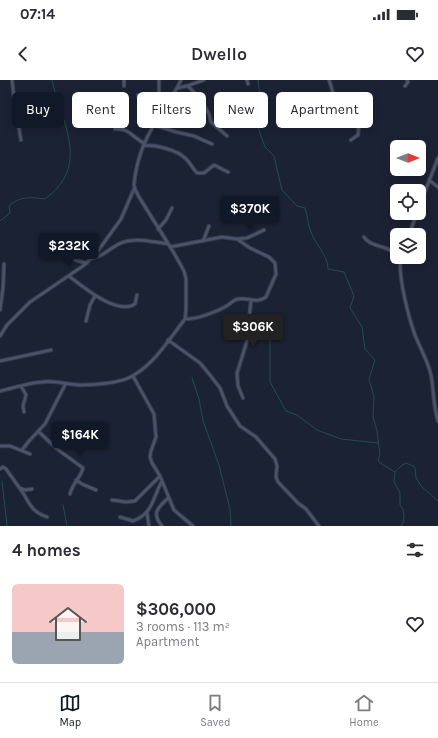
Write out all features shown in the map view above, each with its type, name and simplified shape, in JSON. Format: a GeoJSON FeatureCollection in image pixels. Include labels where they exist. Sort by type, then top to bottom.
{"type":"FeatureCollection","features":[{"type":"Feature","properties":{"kind":"street"},"geometry":{"type":"LineString","coordinates":[[12,80],[14,106],[21,140]]}},
{"type":"Feature","properties":{"kind":"street"},"geometry":{"type":"LineString","coordinates":[[124,80],[124,86]]}},
{"type":"Feature","properties":{"kind":"street"},"geometry":{"type":"LineString","coordinates":[[159,80],[159,92]]}},
{"type":"Feature","properties":{"kind":"street"},"geometry":{"type":"LineString","coordinates":[[174,92],[181,80]]}},
{"type":"Feature","properties":{"kind":"street"},"geometry":{"type":"LineString","coordinates":[[177,88],[204,80]]}},
{"type":"Feature","properties":{"kind":"street"},"geometry":{"type":"LineString","coordinates":[[247,80],[248,84]]}},
{"type":"Feature","properties":{"kind":"street"},"geometry":{"type":"LineString","coordinates":[[329,80],[333,92]]}},
{"type":"Feature","properties":{"kind":"street"},"geometry":{"type":"LineString","coordinates":[[405,86],[408,82],[407,80]]}},
{"type":"Feature","properties":{"kind":"street"},"geometry":{"type":"LineString","coordinates":[[186,86],[189,87],[202,101],[209,114],[211,122],[227,136]]}},
{"type":"Feature","properties":{"kind":"street"},"geometry":{"type":"LineString","coordinates":[[0,336],[1,330],[30,302],[87,263],[110,235],[121,219],[134,188],[138,161],[152,128]]}},
{"type":"Feature","properties":{"kind":"street"},"geometry":{"type":"LineString","coordinates":[[165,128],[212,144]]}},
{"type":"Feature","properties":{"kind":"street"},"geometry":{"type":"LineString","coordinates":[[351,140],[358,135],[359,128]]}},
{"type":"Feature","properties":{"kind":"street"},"geometry":{"type":"LineString","coordinates":[[114,129],[124,130],[134,135],[144,145],[158,146],[180,154],[186,158],[197,173],[205,172],[214,165],[228,172]]}},
{"type":"Feature","properties":{"kind":"street"},"geometry":{"type":"LineString","coordinates":[[426,188],[438,158]]}},
{"type":"Feature","properties":{"kind":"street"},"geometry":{"type":"LineString","coordinates":[[429,180],[438,187]]}},
{"type":"Feature","properties":{"kind":"street"},"geometry":{"type":"LineString","coordinates":[[433,182],[438,182]]}},
{"type":"Feature","properties":{"kind":"street"},"geometry":{"type":"LineString","coordinates":[[0,391],[42,382],[81,385],[119,381],[133,376],[150,363],[185,319],[185,275],[134,188]]}},
{"type":"Feature","properties":{"kind":"street"},"geometry":{"type":"LineString","coordinates":[[158,228],[166,220],[172,208]]}},
{"type":"Feature","properties":{"kind":"street"},"geometry":{"type":"LineString","coordinates":[[203,241],[209,226]]}},
{"type":"Feature","properties":{"kind":"street"},"geometry":{"type":"LineString","coordinates":[[91,259],[98,257],[126,241],[147,241],[169,246],[224,237],[237,239],[248,238],[264,230]]}},
{"type":"Feature","properties":{"kind":"street"},"geometry":{"type":"LineString","coordinates":[[364,236],[370,243],[390,250]]}},
{"type":"Feature","properties":{"kind":"street"},"geometry":{"type":"LineString","coordinates":[[185,319],[199,316],[221,308],[236,300],[260,300],[266,297],[274,277],[276,266],[274,261],[237,239]]}},
{"type":"Feature","properties":{"kind":"street"},"geometry":{"type":"LineString","coordinates":[[43,254],[57,253],[76,261],[87,263]]}},
{"type":"Feature","properties":{"kind":"street"},"geometry":{"type":"LineString","coordinates":[[0,310],[4,264]]}},
{"type":"Feature","properties":{"kind":"street"},"geometry":{"type":"LineString","coordinates":[[400,264],[408,313],[414,334],[429,369],[438,421]]}},
{"type":"Feature","properties":{"kind":"street"},"geometry":{"type":"LineString","coordinates":[[69,276],[95,296],[110,303],[130,306],[135,304],[137,295]]}},
{"type":"Feature","properties":{"kind":"street"},"geometry":{"type":"LineString","coordinates":[[86,321],[90,305],[95,296]]}},
{"type":"Feature","properties":{"kind":"street"},"geometry":{"type":"LineString","coordinates":[[243,398],[238,386],[237,373],[247,341],[251,300]]}},
{"type":"Feature","properties":{"kind":"street"},"geometry":{"type":"LineString","coordinates":[[168,340],[200,363],[210,375],[220,388],[225,402],[240,426],[258,440],[275,459],[277,466],[276,477],[278,482],[298,503],[306,509],[320,526]]}},
{"type":"Feature","properties":{"kind":"street"},"geometry":{"type":"LineString","coordinates":[[0,360],[52,350]]}},
{"type":"Feature","properties":{"kind":"street"},"geometry":{"type":"LineString","coordinates":[[133,376],[153,411],[156,436],[150,457],[162,480],[168,498],[175,512],[193,526]]}},
{"type":"Feature","properties":{"kind":"street"},"geometry":{"type":"LineString","coordinates":[[22,450],[39,432],[48,419],[66,383]]}},
{"type":"Feature","properties":{"kind":"street"},"geometry":{"type":"LineString","coordinates":[[20,386],[26,395],[23,406],[24,412]]}},
{"type":"Feature","properties":{"kind":"street"},"geometry":{"type":"LineString","coordinates":[[39,432],[57,449],[82,466],[82,472],[76,480],[70,494]]}},
{"type":"Feature","properties":{"kind":"street"},"geometry":{"type":"LineString","coordinates":[[0,446],[8,446],[30,454]]}},
{"type":"Feature","properties":{"kind":"street"},"geometry":{"type":"LineString","coordinates":[[0,469],[3,467],[6,469],[33,509],[40,514],[47,516]]}},
{"type":"Feature","properties":{"kind":"street"},"geometry":{"type":"LineString","coordinates":[[112,500],[126,502],[135,501],[160,476]]}},
{"type":"Feature","properties":{"kind":"street"},"geometry":{"type":"LineString","coordinates":[[76,480],[96,490]]}},
{"type":"Feature","properties":{"kind":"street"},"geometry":{"type":"LineString","coordinates":[[120,517],[133,521],[147,513],[162,480]]}},
{"type":"Feature","properties":{"kind":"street"},"geometry":{"type":"LineString","coordinates":[[19,488],[32,490]]}},
{"type":"Feature","properties":{"kind":"street"},"geometry":{"type":"LineString","coordinates":[[162,526],[156,518],[156,511],[158,507],[168,498]]}},
{"type":"Feature","properties":{"kind":"street"},"geometry":{"type":"LineString","coordinates":[[147,513],[149,526]]}},
{"type":"Feature","properties":{"kind":"waterway"},"geometry":{"type":"LineString","coordinates":[[0,221],[10,213],[9,206],[17,200],[31,198],[45,199],[59,186],[67,172],[70,158],[70,143],[52,80]]}},
{"type":"Feature","properties":{"kind":"waterway"},"geometry":{"type":"LineString","coordinates":[[258,80],[261,103],[257,112],[254,111],[251,117],[255,119],[265,147],[274,156],[282,190],[297,206],[305,208],[312,234],[326,259],[328,269],[344,272],[354,296],[350,308],[362,327],[365,349],[375,360],[369,379],[374,397],[373,417],[377,431],[380,455],[378,460],[380,463],[395,472],[394,482],[400,493],[400,505],[403,509],[404,515],[401,526]]}},
{"type":"Feature","properties":{"kind":"waterway"},"geometry":{"type":"LineString","coordinates":[[270,340],[270,382],[286,411],[297,415],[317,430],[341,439],[378,443]]}},
{"type":"Feature","properties":{"kind":"waterway"},"geometry":{"type":"LineString","coordinates":[[192,378],[199,399],[203,421],[219,465],[230,509],[231,526]]}},
{"type":"Feature","properties":{"kind":"waterway"},"geometry":{"type":"LineString","coordinates":[[395,472],[406,463],[415,467],[416,478],[421,486],[438,501]]}},
{"type":"Feature","properties":{"kind":"waterway"},"geometry":{"type":"LineString","coordinates":[[2,481],[7,526]]}},
{"type":"Feature","properties":{"kind":"waterway"},"geometry":{"type":"LineString","coordinates":[[63,505],[67,526]]}}]}
